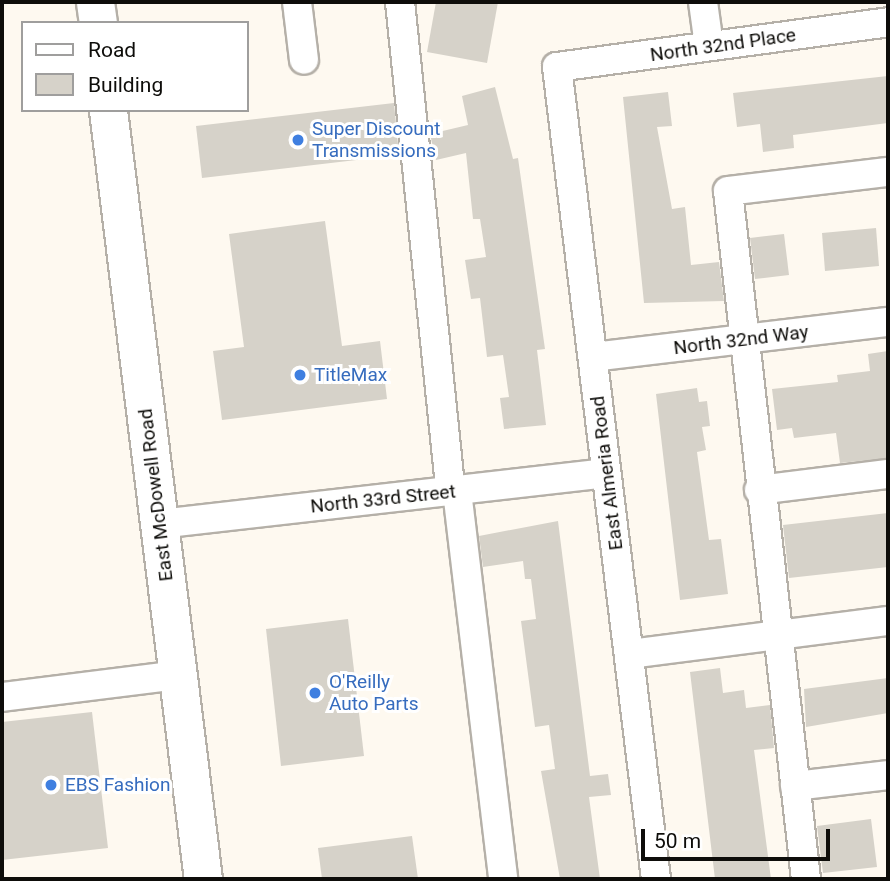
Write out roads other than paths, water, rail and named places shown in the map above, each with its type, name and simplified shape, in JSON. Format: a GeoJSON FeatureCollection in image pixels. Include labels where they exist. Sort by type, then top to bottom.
{"type":"FeatureCollection","features":[{"type":"Feature","properties":{"kind":"main road"},"geometry":{"type":"LineString","coordinates":[[95,2],[98,21]]}},
{"type":"Feature","properties":{"kind":"main road","name":"East McDowell Road"},"geometry":{"type":"LineString","coordinates":[[108,112],[203,879]]}},
{"type":"Feature","properties":{"kind":"street"},"geometry":{"type":"LineString","coordinates":[[298,2],[304,60]]}},
{"type":"Feature","properties":{"kind":"street"},"geometry":{"type":"LineString","coordinates":[[400,2],[454,492],[503,879]]}},
{"type":"Feature","properties":{"kind":"street"},"geometry":{"type":"LineString","coordinates":[[703,2],[709,46]]}},
{"type":"Feature","properties":{"kind":"street","name":"North 32nd Place"},"geometry":{"type":"LineString","coordinates":[[557,67],[888,22]]}},
{"type":"Feature","properties":{"kind":"street","name":"East Almeria Road"},"geometry":{"type":"LineString","coordinates":[[557,67],[656,879]]}},
{"type":"Feature","properties":{"kind":"street"},"geometry":{"type":"LineString","coordinates":[[806,879],[740,340],[728,191],[888,172]]}},
{"type":"Feature","properties":{"kind":"street","name":"North 32nd Way"},"geometry":{"type":"LineString","coordinates":[[593,357],[888,322]]}},
{"type":"Feature","properties":{"kind":"street","name":"North 33rd Street"},"geometry":{"type":"LineString","coordinates":[[159,524],[606,473]]}},
{"type":"Feature","properties":{"kind":"street"},"geometry":{"type":"LineString","coordinates":[[759,491],[888,474]]}},
{"type":"Feature","properties":{"kind":"street"},"geometry":{"type":"LineString","coordinates":[[629,654],[888,621]]}},
{"type":"Feature","properties":{"kind":"street"},"geometry":{"type":"LineString","coordinates":[[2,697],[178,675]]}},
{"type":"Feature","properties":{"kind":"street"},"geometry":{"type":"LineString","coordinates":[[795,786],[888,775]]}},
{"type":"Feature","properties":{"kind":"place","name":"Super Discount Transmissions"},"geometry":{"type":"Point","coordinates":[298,140]}},
{"type":"Feature","properties":{"kind":"place","name":"TitleMax"},"geometry":{"type":"Point","coordinates":[300,375]}},
{"type":"Feature","properties":{"kind":"place","name":"O'Reilly Auto Parts"},"geometry":{"type":"Point","coordinates":[315,693]}},
{"type":"Feature","properties":{"kind":"place","name":"EBS Fashion"},"geometry":{"type":"Point","coordinates":[51,785]}}]}
